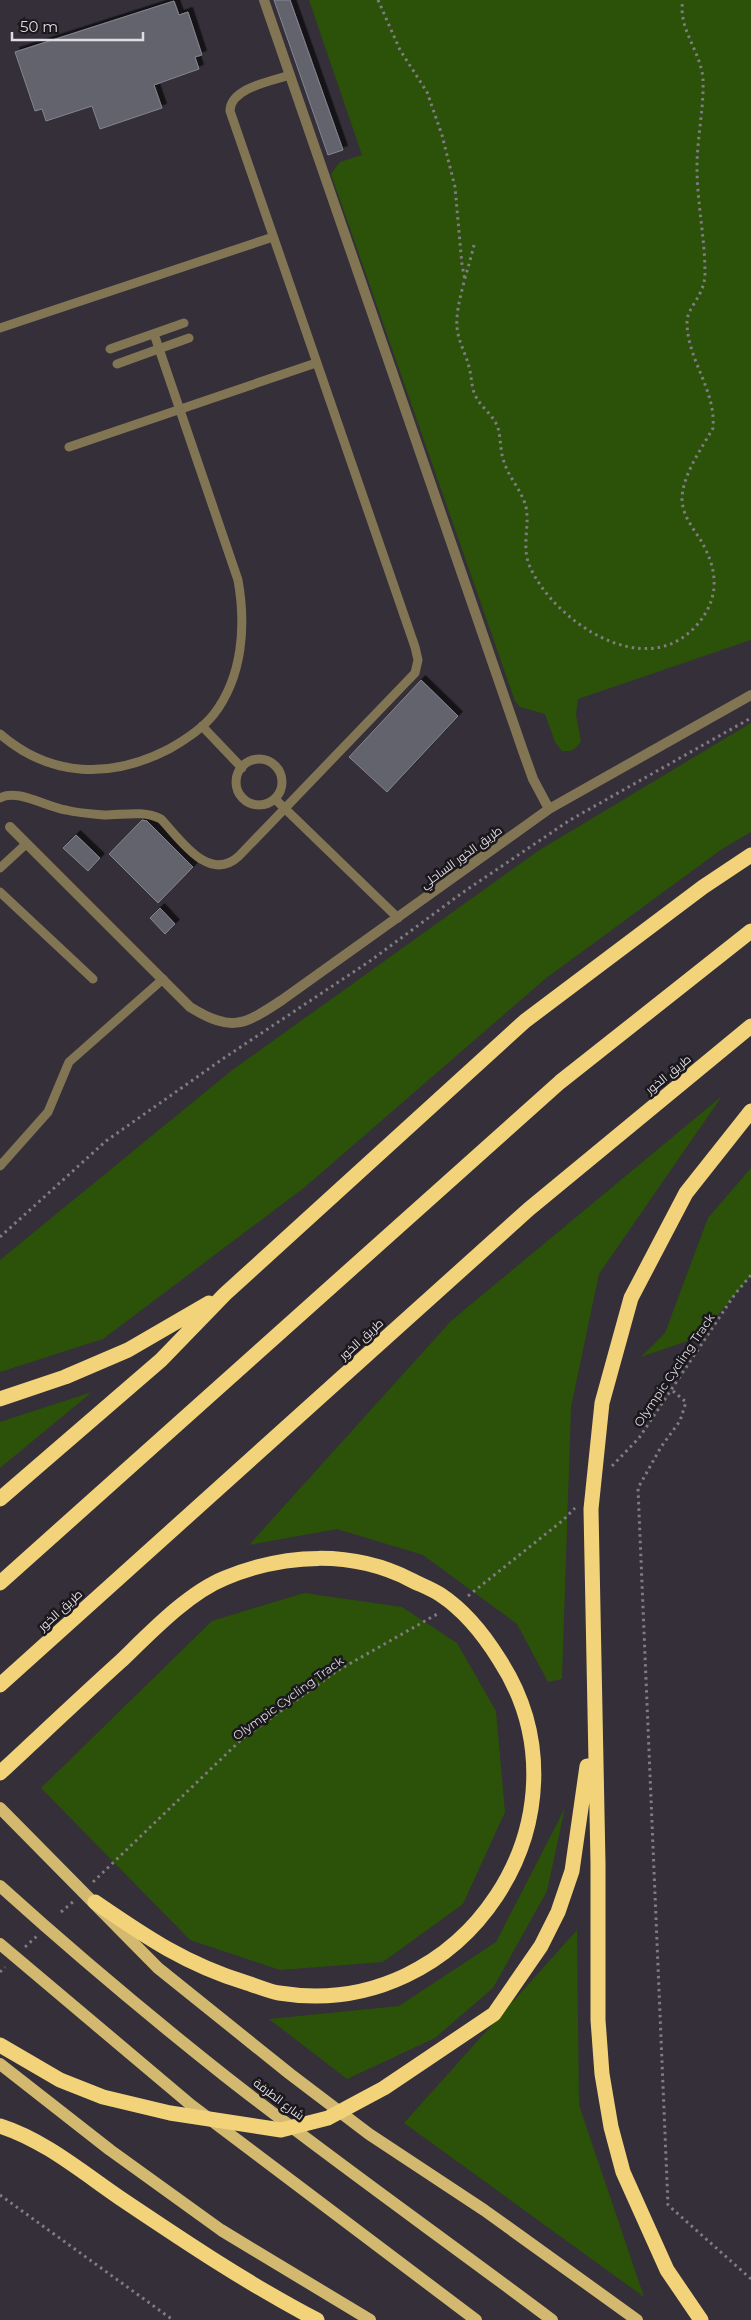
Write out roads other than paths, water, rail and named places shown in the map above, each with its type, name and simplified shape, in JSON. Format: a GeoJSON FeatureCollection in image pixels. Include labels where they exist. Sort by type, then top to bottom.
{"type":"FeatureCollection","features":[{"type":"Feature","properties":{"kind":"highway"},"geometry":{"type":"LineString","coordinates":[[0,1499],[161,1360],[225,1294],[525,1021],[703,887],[751,855]]}},
{"type":"Feature","properties":{"kind":"highway"},"geometry":{"type":"LineString","coordinates":[[0,1583],[560,1082],[751,931]]}},
{"type":"Feature","properties":{"kind":"highway","name":"طريق الخور"},"geometry":{"type":"LineString","coordinates":[[0,1685],[529,1209],[751,1026]]}},
{"type":"Feature","properties":{"kind":"highway"},"geometry":{"type":"LineString","coordinates":[[701,2320],[666,2270],[623,2172],[602,2074],[598,2020],[598,1863],[593,1710],[590,1509],[602,1403],[631,1298],[686,1193],[751,1111]]}},
{"type":"Feature","properties":{"kind":"highway"},"geometry":{"type":"LineString","coordinates":[[0,1399],[64,1377],[128,1350],[225,1294]]}},
{"type":"Feature","properties":{"kind":"highway"},"geometry":{"type":"LineString","coordinates":[[0,1773],[174,1610],[222,1578],[277,1560],[334,1557],[391,1569],[442,1596],[482,1633],[512,1678],[529,1730],[534,1784],[525,1838],[503,1887],[472,1930],[431,1964],[382,1986],[330,1996],[277,1993],[218,1974],[162,1947],[95,1902]]}},
{"type":"Feature","properties":{"kind":"highway"},"geometry":{"type":"LineString","coordinates":[[0,2045],[60,2080],[102,2098],[170,2113],[281,2130],[328,2118],[384,2088],[494,2014],[541,1946],[558,1912],[572,1871],[583,1804],[593,1710]]}},
{"type":"Feature","properties":{"kind":"highway"},"geometry":{"type":"LineString","coordinates":[[0,2126],[50,2150],[156,2222],[272,2296],[316,2320]]}},
{"type":"Feature","properties":{"kind":"main road"},"geometry":{"type":"LineString","coordinates":[[0,1808],[95,1902],[158,1968],[290,2074],[369,2134],[484,2210],[637,2320]]}},
{"type":"Feature","properties":{"kind":"main road","name":"شارع الطرفة"},"geometry":{"type":"LineString","coordinates":[[0,1886],[126,1996],[226,2077],[340,2164],[552,2320]]}},
{"type":"Feature","properties":{"kind":"main road"},"geometry":{"type":"LineString","coordinates":[[0,1944],[191,2105],[315,2201],[476,2320]]}},
{"type":"Feature","properties":{"kind":"main road"},"geometry":{"type":"LineString","coordinates":[[0,2064],[110,2150],[221,2230],[370,2320]]}},
{"type":"Feature","properties":{"kind":"street"},"geometry":{"type":"LineString","coordinates":[[264,0],[523,751],[549,809]]}},
{"type":"Feature","properties":{"kind":"street","name":"طريق الخور الساحلي"},"geometry":{"type":"LineString","coordinates":[[10,827],[190,1007],[212,1020],[227,1024],[244,1021],[261,1014],[549,809],[751,695]]}},
{"type":"Feature","properties":{"kind":"lane"},"geometry":{"type":"LineString","coordinates":[[0,798],[14,794],[66,810],[103,815],[145,813],[153,815],[161,819],[200,860],[214,866],[234,861],[411,679],[418,660],[415,647],[231,116],[230,106],[238,94],[290,75]]}},
{"type":"Feature","properties":{"kind":"lane"},"geometry":{"type":"LineString","coordinates":[[0,328],[273,237]]}},
{"type":"Feature","properties":{"kind":"lane"},"geometry":{"type":"LineString","coordinates":[[110,349],[184,323]]}},
{"type":"Feature","properties":{"kind":"lane"},"geometry":{"type":"LineString","coordinates":[[0,734],[38,758],[75,769],[95,771],[124,766],[158,755],[202,726],[214,714],[224,698],[241,642],[242,600],[238,580],[154,334]]}},
{"type":"Feature","properties":{"kind":"lane"},"geometry":{"type":"LineString","coordinates":[[117,364],[189,338]]}},
{"type":"Feature","properties":{"kind":"lane"},"geometry":{"type":"LineString","coordinates":[[69,447],[316,363]]}},
{"type":"Feature","properties":{"kind":"lane"},"geometry":{"type":"LineString","coordinates":[[202,726],[242,768]]}},
{"type":"Feature","properties":{"kind":"lane"},"geometry":{"type":"LineString","coordinates":[[255,760],[270,762],[276,768],[282,782],[281,790],[275,799],[263,805],[255,805],[242,797],[236,782],[242,768],[255,760]]}},
{"type":"Feature","properties":{"kind":"lane"},"geometry":{"type":"LineString","coordinates":[[275,799],[398,918]]}},
{"type":"Feature","properties":{"kind":"lane"},"geometry":{"type":"LineString","coordinates":[[0,868],[26,844]]}},
{"type":"Feature","properties":{"kind":"lane"},"geometry":{"type":"LineString","coordinates":[[0,892],[93,979]]}},
{"type":"Feature","properties":{"kind":"lane"},"geometry":{"type":"LineString","coordinates":[[0,1166],[48,1112],[69,1062],[163,979]]}}]}
